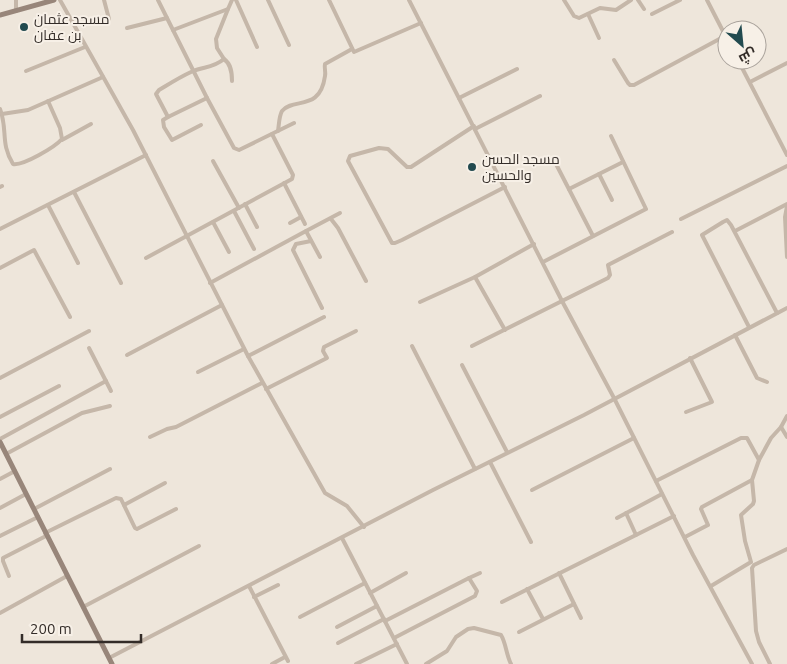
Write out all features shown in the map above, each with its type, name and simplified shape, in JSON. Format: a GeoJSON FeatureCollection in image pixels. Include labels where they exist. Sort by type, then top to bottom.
{"type":"FeatureCollection","features":[{"type":"Feature","properties":{"kind":"main road"},"geometry":{"type":"LineString","coordinates":[[0,16],[54,0]]}},
{"type":"Feature","properties":{"kind":"main road"},"geometry":{"type":"LineString","coordinates":[[0,441],[112,664]]}},
{"type":"Feature","properties":{"kind":"street"},"geometry":{"type":"LineString","coordinates":[[16,0],[16,11]]}},
{"type":"Feature","properties":{"kind":"street"},"geometry":{"type":"LineString","coordinates":[[60,0],[130,124],[262,384],[325,493],[347,506],[364,527]]}},
{"type":"Feature","properties":{"kind":"street"},"geometry":{"type":"LineString","coordinates":[[104,0],[109,19]]}},
{"type":"Feature","properties":{"kind":"street"},"geometry":{"type":"LineString","coordinates":[[158,0],[207,98],[236,149],[239,150],[294,122]]}},
{"type":"Feature","properties":{"kind":"street"},"geometry":{"type":"LineString","coordinates":[[232,81],[229,63],[217,48],[216,40],[234,0],[240,8],[257,47]]}},
{"type":"Feature","properties":{"kind":"street"},"geometry":{"type":"LineString","coordinates":[[268,0],[289,45]]}},
{"type":"Feature","properties":{"kind":"street"},"geometry":{"type":"LineString","coordinates":[[330,0],[352,49],[356,52],[421,23]]}},
{"type":"Feature","properties":{"kind":"street"},"geometry":{"type":"LineString","coordinates":[[410,0],[562,301],[752,664]]}},
{"type":"Feature","properties":{"kind":"street"},"geometry":{"type":"LineString","coordinates":[[564,0],[576,18],[600,8],[616,10],[631,0]]}},
{"type":"Feature","properties":{"kind":"street"},"geometry":{"type":"LineString","coordinates":[[638,0],[644,9]]}},
{"type":"Feature","properties":{"kind":"street"},"geometry":{"type":"LineString","coordinates":[[652,14],[680,0]]}},
{"type":"Feature","properties":{"kind":"street"},"geometry":{"type":"LineString","coordinates":[[707,0],[717,20]]}},
{"type":"Feature","properties":{"kind":"street"},"geometry":{"type":"LineString","coordinates":[[173,30],[240,8]]}},
{"type":"Feature","properties":{"kind":"street"},"geometry":{"type":"LineString","coordinates":[[588,14],[600,38]]}},
{"type":"Feature","properties":{"kind":"street"},"geometry":{"type":"LineString","coordinates":[[127,28],[168,18]]}},
{"type":"Feature","properties":{"kind":"street"},"geometry":{"type":"LineString","coordinates":[[614,60],[630,86],[717,43]]}},
{"type":"Feature","properties":{"kind":"street"},"geometry":{"type":"LineString","coordinates":[[26,71],[85,47]]}},
{"type":"Feature","properties":{"kind":"street"},"geometry":{"type":"LineString","coordinates":[[278,131],[283,110],[293,105],[305,103],[315,97],[322,88],[325,64],[352,49]]}},
{"type":"Feature","properties":{"kind":"street"},"geometry":{"type":"LineString","coordinates":[[168,117],[156,96],[157,92],[193,71],[217,64],[224,59]]}},
{"type":"Feature","properties":{"kind":"street"},"geometry":{"type":"LineString","coordinates":[[750,82],[787,63]]}},
{"type":"Feature","properties":{"kind":"street"},"geometry":{"type":"LineString","coordinates":[[459,98],[517,69]]}},
{"type":"Feature","properties":{"kind":"street"},"geometry":{"type":"LineString","coordinates":[[743,70],[787,155]]}},
{"type":"Feature","properties":{"kind":"street"},"geometry":{"type":"LineString","coordinates":[[2,114],[28,110],[103,77]]}},
{"type":"Feature","properties":{"kind":"street"},"geometry":{"type":"LineString","coordinates":[[504,187],[402,240],[392,243],[348,161],[350,156],[384,148],[391,150],[408,167],[412,167],[474,128],[540,96]]}},
{"type":"Feature","properties":{"kind":"street"},"geometry":{"type":"LineString","coordinates":[[201,125],[172,140],[163,124],[163,120],[207,98]]}},
{"type":"Feature","properties":{"kind":"street"},"geometry":{"type":"LineString","coordinates":[[48,101],[61,130],[62,139],[60,141]]}},
{"type":"Feature","properties":{"kind":"street"},"geometry":{"type":"LineString","coordinates":[[0,108],[4,125],[2,134],[5,148],[13,164],[22,163],[91,124]]}},
{"type":"Feature","properties":{"kind":"street"},"geometry":{"type":"LineString","coordinates":[[146,258],[292,179],[293,175],[272,134]]}},
{"type":"Feature","properties":{"kind":"street"},"geometry":{"type":"LineString","coordinates":[[543,262],[645,210],[647,207],[611,136]]}},
{"type":"Feature","properties":{"kind":"street"},"geometry":{"type":"LineString","coordinates":[[0,229],[146,155]]}},
{"type":"Feature","properties":{"kind":"street"},"geometry":{"type":"LineString","coordinates":[[213,160],[239,208]]}},
{"type":"Feature","properties":{"kind":"street"},"geometry":{"type":"LineString","coordinates":[[569,189],[624,162]]}},
{"type":"Feature","properties":{"kind":"street"},"geometry":{"type":"LineString","coordinates":[[556,164],[593,236]]}},
{"type":"Feature","properties":{"kind":"street"},"geometry":{"type":"LineString","coordinates":[[681,219],[787,166]]}},
{"type":"Feature","properties":{"kind":"street"},"geometry":{"type":"LineString","coordinates":[[599,174],[612,200]]}},
{"type":"Feature","properties":{"kind":"street"},"geometry":{"type":"LineString","coordinates":[[284,183],[305,224]]}},
{"type":"Feature","properties":{"kind":"street"},"geometry":{"type":"LineString","coordinates":[[74,192],[121,283]]}},
{"type":"Feature","properties":{"kind":"street"},"geometry":{"type":"LineString","coordinates":[[245,204],[257,227]]}},
{"type":"Feature","properties":{"kind":"street"},"geometry":{"type":"LineString","coordinates":[[48,205],[78,263]]}},
{"type":"Feature","properties":{"kind":"street"},"geometry":{"type":"LineString","coordinates":[[735,231],[787,205]]}},
{"type":"Feature","properties":{"kind":"street"},"geometry":{"type":"LineString","coordinates":[[787,205],[785,217],[787,257]]}},
{"type":"Feature","properties":{"kind":"street"},"geometry":{"type":"LineString","coordinates":[[234,211],[254,249]]}},
{"type":"Feature","properties":{"kind":"street"},"geometry":{"type":"LineString","coordinates":[[210,282],[340,213]]}},
{"type":"Feature","properties":{"kind":"street"},"geometry":{"type":"LineString","coordinates":[[290,223],[302,217]]}},
{"type":"Feature","properties":{"kind":"street"},"geometry":{"type":"LineString","coordinates":[[331,219],[338,228],[366,281]]}},
{"type":"Feature","properties":{"kind":"street"},"geometry":{"type":"LineString","coordinates":[[750,327],[702,235],[727,220],[735,231],[777,313]]}},
{"type":"Feature","properties":{"kind":"street"},"geometry":{"type":"LineString","coordinates":[[213,222],[229,252]]}},
{"type":"Feature","properties":{"kind":"street"},"geometry":{"type":"LineString","coordinates":[[306,231],[320,257]]}},
{"type":"Feature","properties":{"kind":"street"},"geometry":{"type":"LineString","coordinates":[[472,346],[608,278],[610,275],[608,265],[672,232]]}},
{"type":"Feature","properties":{"kind":"street"},"geometry":{"type":"LineString","coordinates":[[311,241],[296,244],[293,250],[322,308]]}},
{"type":"Feature","properties":{"kind":"street"},"geometry":{"type":"LineString","coordinates":[[420,302],[475,277],[534,244]]}},
{"type":"Feature","properties":{"kind":"street"},"geometry":{"type":"LineString","coordinates":[[0,268],[34,250],[70,318]]}},
{"type":"Feature","properties":{"kind":"street"},"geometry":{"type":"LineString","coordinates":[[475,277],[506,330]]}},
{"type":"Feature","properties":{"kind":"street"},"geometry":{"type":"LineString","coordinates":[[126,355],[222,305]]}},
{"type":"Feature","properties":{"kind":"street"},"geometry":{"type":"LineString","coordinates":[[109,658],[787,308]]}},
{"type":"Feature","properties":{"kind":"street"},"geometry":{"type":"LineString","coordinates":[[248,356],[324,317]]}},
{"type":"Feature","properties":{"kind":"street"},"geometry":{"type":"LineString","coordinates":[[0,378],[89,331]]}},
{"type":"Feature","properties":{"kind":"street"},"geometry":{"type":"LineString","coordinates":[[266,389],[327,358],[323,351],[324,347],[356,331]]}},
{"type":"Feature","properties":{"kind":"street"},"geometry":{"type":"LineString","coordinates":[[735,335],[757,378],[767,382]]}},
{"type":"Feature","properties":{"kind":"street"},"geometry":{"type":"LineString","coordinates":[[412,346],[476,469]]}},
{"type":"Feature","properties":{"kind":"street"},"geometry":{"type":"LineString","coordinates":[[89,348],[111,391]]}},
{"type":"Feature","properties":{"kind":"street"},"geometry":{"type":"LineString","coordinates":[[198,372],[244,349]]}},
{"type":"Feature","properties":{"kind":"street"},"geometry":{"type":"LineString","coordinates":[[686,412],[712,402],[690,358]]}},
{"type":"Feature","properties":{"kind":"street"},"geometry":{"type":"LineString","coordinates":[[462,365],[507,452]]}},
{"type":"Feature","properties":{"kind":"street"},"geometry":{"type":"LineString","coordinates":[[0,441],[106,382]]}},
{"type":"Feature","properties":{"kind":"street"},"geometry":{"type":"LineString","coordinates":[[150,437],[164,430],[176,427],[262,384]]}},
{"type":"Feature","properties":{"kind":"street"},"geometry":{"type":"LineString","coordinates":[[0,417],[59,386]]}},
{"type":"Feature","properties":{"kind":"street"},"geometry":{"type":"LineString","coordinates":[[6,454],[82,414],[110,406]]}},
{"type":"Feature","properties":{"kind":"street"},"geometry":{"type":"LineString","coordinates":[[711,586],[751,562],[741,515],[753,504],[752,480],[759,460],[771,438],[787,416]]}},
{"type":"Feature","properties":{"kind":"street"},"geometry":{"type":"LineString","coordinates":[[781,426],[787,437]]}},
{"type":"Feature","properties":{"kind":"street"},"geometry":{"type":"LineString","coordinates":[[656,481],[744,437],[747,438],[759,460]]}},
{"type":"Feature","properties":{"kind":"street"},"geometry":{"type":"LineString","coordinates":[[532,490],[634,438]]}},
{"type":"Feature","properties":{"kind":"street"},"geometry":{"type":"LineString","coordinates":[[490,462],[531,542]]}},
{"type":"Feature","properties":{"kind":"street"},"geometry":{"type":"LineString","coordinates":[[34,510],[110,469]]}},
{"type":"Feature","properties":{"kind":"street"},"geometry":{"type":"LineString","coordinates":[[0,479],[15,471]]}},
{"type":"Feature","properties":{"kind":"street"},"geometry":{"type":"LineString","coordinates":[[685,537],[708,525],[701,509],[702,507],[752,480]]}},
{"type":"Feature","properties":{"kind":"street"},"geometry":{"type":"LineString","coordinates":[[124,505],[165,483]]}},
{"type":"Feature","properties":{"kind":"street"},"geometry":{"type":"LineString","coordinates":[[0,508],[26,494]]}},
{"type":"Feature","properties":{"kind":"street"},"geometry":{"type":"LineString","coordinates":[[617,518],[662,494]]}},
{"type":"Feature","properties":{"kind":"street"},"geometry":{"type":"LineString","coordinates":[[9,576],[3,558],[116,498],[121,500],[137,529],[176,509]]}},
{"type":"Feature","properties":{"kind":"street"},"geometry":{"type":"LineString","coordinates":[[626,513],[636,535]]}},
{"type":"Feature","properties":{"kind":"street"},"geometry":{"type":"LineString","coordinates":[[502,602],[674,516]]}},
{"type":"Feature","properties":{"kind":"street"},"geometry":{"type":"LineString","coordinates":[[0,536],[38,517]]}},
{"type":"Feature","properties":{"kind":"street"},"geometry":{"type":"LineString","coordinates":[[342,538],[407,664]]}},
{"type":"Feature","properties":{"kind":"street"},"geometry":{"type":"LineString","coordinates":[[83,607],[199,546]]}},
{"type":"Feature","properties":{"kind":"street"},"geometry":{"type":"LineString","coordinates":[[770,664],[759,642],[756,631],[752,568],[787,549]]}},
{"type":"Feature","properties":{"kind":"street"},"geometry":{"type":"LineString","coordinates":[[370,592],[406,573]]}},
{"type":"Feature","properties":{"kind":"street"},"geometry":{"type":"LineString","coordinates":[[338,643],[480,573]]}},
{"type":"Feature","properties":{"kind":"street"},"geometry":{"type":"LineString","coordinates":[[559,573],[581,618]]}},
{"type":"Feature","properties":{"kind":"street"},"geometry":{"type":"LineString","coordinates":[[0,613],[67,576]]}},
{"type":"Feature","properties":{"kind":"street"},"geometry":{"type":"LineString","coordinates":[[394,638],[475,596],[477,593],[469,578]]}},
{"type":"Feature","properties":{"kind":"street"},"geometry":{"type":"LineString","coordinates":[[300,617],[365,583]]}},
{"type":"Feature","properties":{"kind":"street"},"geometry":{"type":"LineString","coordinates":[[254,597],[278,585]]}},
{"type":"Feature","properties":{"kind":"street"},"geometry":{"type":"LineString","coordinates":[[248,586],[287,659],[272,664]]}},
{"type":"Feature","properties":{"kind":"street"},"geometry":{"type":"LineString","coordinates":[[527,589],[544,620]]}},
{"type":"Feature","properties":{"kind":"street"},"geometry":{"type":"LineString","coordinates":[[519,632],[574,604]]}},
{"type":"Feature","properties":{"kind":"street"},"geometry":{"type":"LineString","coordinates":[[337,628],[377,606]]}},
{"type":"Feature","properties":{"kind":"street"},"geometry":{"type":"LineString","coordinates":[[426,664],[448,651],[456,637],[474,628],[501,635],[504,639],[505,649],[511,664]]}},
{"type":"Feature","properties":{"kind":"street"},"geometry":{"type":"LineString","coordinates":[[356,664],[397,644]]}},
{"type":"Feature","properties":{"kind":"place","name":"مسجد عثمان بن عفان"},"geometry":{"type":"Point","coordinates":[24,27]}},
{"type":"Feature","properties":{"kind":"place","name":"مسجد الحسن والحسين"},"geometry":{"type":"Point","coordinates":[472,167]}}]}
